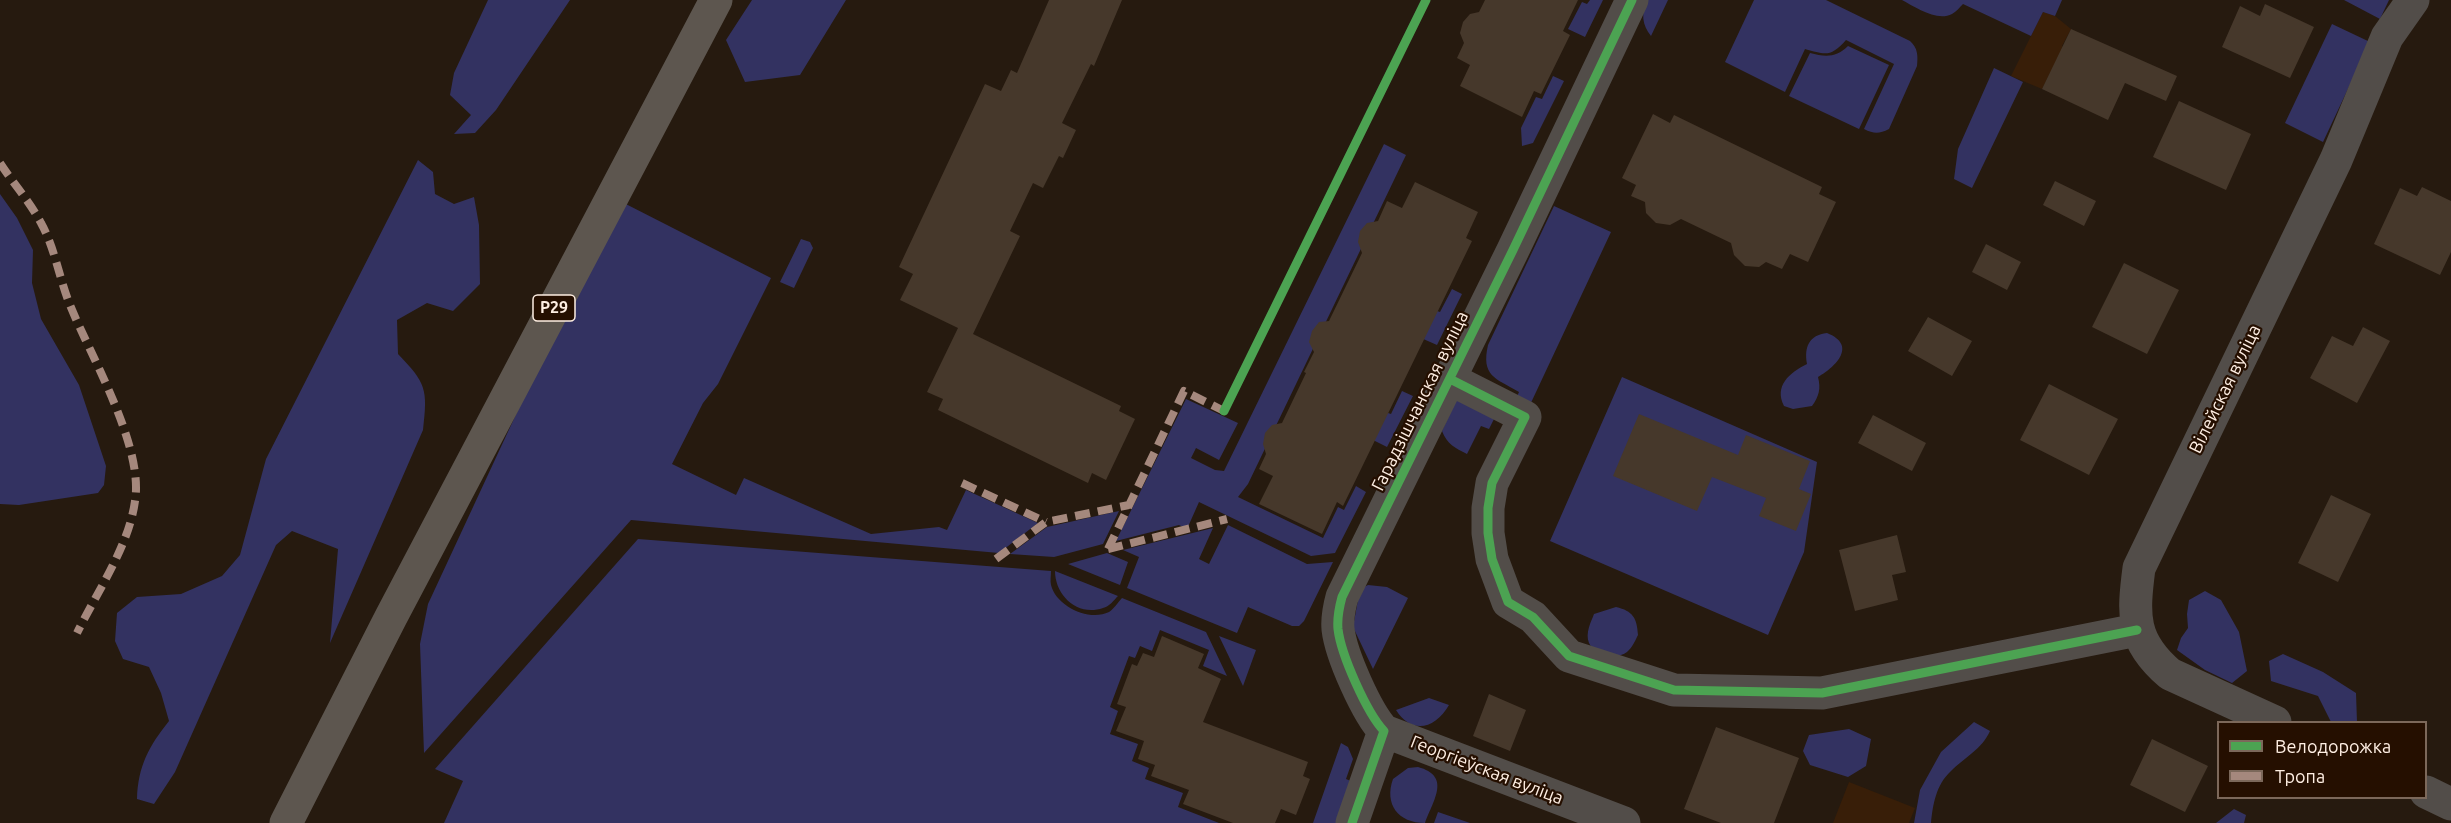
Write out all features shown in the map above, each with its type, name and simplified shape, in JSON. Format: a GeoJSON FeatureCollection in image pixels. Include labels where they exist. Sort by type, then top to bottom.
{"type":"FeatureCollection","features":[{"type":"Feature","properties":{"kind":"main road","name":"Р29"},"geometry":{"type":"LineString","coordinates":[[286,823],[391,617],[716,0]]}},
{"type":"Feature","properties":{"kind":"street","name":"Гарадзішчанская вуліца"},"geometry":{"type":"LineString","coordinates":[[1384,731],[1367,708],[1343,648],[1338,632],[1338,614],[1342,597],[1632,0]]}},
{"type":"Feature","properties":{"kind":"street","name":"Вілейская вуліца"},"geometry":{"type":"LineString","coordinates":[[2271,721],[2170,674],[2156,662],[2137,630],[2134,608],[2139,568],[2336,160],[2387,37],[2413,0]]}},
{"type":"Feature","properties":{"kind":"street"},"geometry":{"type":"LineString","coordinates":[[1449,379],[1525,417],[1492,483],[1488,534],[1492,559],[1508,602],[1533,617],[1569,656],[1674,690],[1822,693],[2137,630]]}},
{"type":"Feature","properties":{"kind":"street"},"geometry":{"type":"LineString","coordinates":[[1352,823],[1384,731]]}},
{"type":"Feature","properties":{"kind":"street","name":"Георгіеўская вуліца"},"geometry":{"type":"LineString","coordinates":[[1384,731],[1624,823]]}},
{"type":"Feature","properties":{"kind":"street"},"geometry":{"type":"LineString","coordinates":[[2427,792],[2451,804]]}},
{"type":"Feature","properties":{"kind":"shaded area"},"geometry":{"type":"Polygon","coordinates":[[[488,0],[570,0],[496,110],[475,133],[454,134],[471,115],[450,95],[454,73],[488,0]]]}},
{"type":"Feature","properties":{"kind":"shaded area"},"geometry":{"type":"Polygon","coordinates":[[[752,0],[846,0],[800,75],[745,82],[726,40],[752,0]]]}},
{"type":"Feature","properties":{"kind":"shaded area"},"geometry":{"type":"Polygon","coordinates":[[[1590,0],[1603,0],[1585,37],[1568,29],[1582,2],[1587,4],[1590,0]]]}},
{"type":"Feature","properties":{"kind":"shaded area"},"geometry":{"type":"Polygon","coordinates":[[[1647,0],[1668,0],[1651,36],[1643,19],[1647,0]]]}},
{"type":"Feature","properties":{"kind":"shaded area"},"geometry":{"type":"Polygon","coordinates":[[[1754,0],[1826,0],[1910,41],[1917,52],[1917,66],[1889,129],[1876,133],[1864,129],[1894,64],[1846,40],[1828,53],[1805,49],[1785,92],[1725,62],[1754,0]]]}},
{"type":"Feature","properties":{"kind":"shaded area"},"geometry":{"type":"Polygon","coordinates":[[[1902,0],[2062,0],[2055,16],[2043,12],[2031,36],[1963,4],[1952,14],[1940,16],[1926,13],[1902,0]]]}},
{"type":"Feature","properties":{"kind":"shaded area"},"geometry":{"type":"Polygon","coordinates":[[[2344,0],[2389,0],[2380,19],[2344,0]]]}},
{"type":"Feature","properties":{"kind":"shaded area"},"geometry":{"type":"Polygon","coordinates":[[[2043,12],[2055,16],[2071,29],[2062,46],[2069,50],[2051,71],[2042,89],[2011,76],[2043,12]]]}},
{"type":"Feature","properties":{"kind":"shaded area"},"geometry":{"type":"Polygon","coordinates":[[[2332,24],[2370,42],[2323,142],[2285,123],[2332,24]]]}},
{"type":"Feature","properties":{"kind":"shaded area"},"geometry":{"type":"Polygon","coordinates":[[[1848,46],[1889,65],[1859,129],[1789,96],[1810,53],[1830,56],[1848,46]]]}},
{"type":"Feature","properties":{"kind":"shaded area"},"geometry":{"type":"Polygon","coordinates":[[[1994,68],[2023,82],[1972,188],[1954,179],[1958,149],[1994,68]]]}},
{"type":"Feature","properties":{"kind":"shaded area"},"geometry":{"type":"Polygon","coordinates":[[[1553,76],[1564,81],[1533,143],[1522,146],[1521,128],[1536,97],[1542,99],[1553,76]]]}},
{"type":"Feature","properties":{"kind":"shaded area"},"geometry":{"type":"Polygon","coordinates":[[[1384,144],[1406,155],[1248,484],[1238,497],[1323,538],[1338,507],[1344,510],[1356,486],[1366,492],[1335,553],[1311,556],[1199,502],[1187,529],[1179,525],[1116,541],[1186,399],[1238,423],[1219,460],[1196,448],[1191,458],[1215,470],[1224,471],[1384,144]]]}},
{"type":"Feature","properties":{"kind":"shaded area"},"geometry":{"type":"Polygon","coordinates":[[[418,160],[433,172],[435,194],[454,204],[474,197],[479,225],[480,284],[453,311],[427,303],[397,320],[398,354],[420,380],[425,396],[423,430],[330,643],[338,549],[292,531],[276,545],[175,772],[154,804],[137,799],[142,766],[156,739],[169,721],[161,693],[149,667],[123,659],[115,641],[117,613],[137,597],[181,594],[222,576],[240,555],[266,459],[418,160]]]}},
{"type":"Feature","properties":{"kind":"shaded area"},"geometry":{"type":"Polygon","coordinates":[[[0,194],[17,218],[33,250],[32,283],[41,319],[79,385],[106,466],[104,485],[98,493],[19,505],[0,504],[0,194]]]}},
{"type":"Feature","properties":{"kind":"shaded area"},"geometry":{"type":"Polygon","coordinates":[[[616,199],[771,278],[718,384],[703,403],[672,464],[736,495],[744,478],[871,534],[939,527],[947,530],[966,490],[1038,523],[999,553],[631,520],[424,753],[420,644],[428,604],[616,199]]]}},
{"type":"Feature","properties":{"kind":"shaded area"},"geometry":{"type":"Polygon","coordinates":[[[1554,206],[1611,232],[1529,407],[1515,401],[1519,392],[1492,375],[1488,370],[1486,355],[1488,345],[1554,206]]]}},
{"type":"Feature","properties":{"kind":"shaded area"},"geometry":{"type":"Polygon","coordinates":[[[801,239],[810,242],[813,248],[794,288],[780,282],[801,239]]]}},
{"type":"Feature","properties":{"kind":"shaded area"},"geometry":{"type":"Polygon","coordinates":[[[1452,289],[1462,294],[1437,345],[1421,338],[1434,310],[1440,312],[1452,289]]]}},
{"type":"Feature","properties":{"kind":"shaded area"},"geometry":{"type":"Polygon","coordinates":[[[1827,333],[1841,343],[1842,349],[1841,355],[1832,367],[1818,377],[1818,396],[1812,406],[1793,409],[1784,406],[1781,399],[1782,386],[1789,376],[1807,364],[1807,347],[1812,339],[1827,333]]]}},
{"type":"Feature","properties":{"kind":"shaded area"},"geometry":{"type":"Polygon","coordinates":[[[1622,377],[1817,462],[1804,552],[1768,635],[1550,541],[1622,377]]]}},
{"type":"Feature","properties":{"kind":"shaded area"},"geometry":{"type":"Polygon","coordinates":[[[1402,391],[1413,396],[1387,447],[1371,439],[1385,412],[1391,414],[1402,391]]]}},
{"type":"Feature","properties":{"kind":"shaded area"},"geometry":{"type":"Polygon","coordinates":[[[1456,400],[1497,413],[1489,429],[1481,426],[1467,454],[1452,445],[1442,431],[1456,400]]]}},
{"type":"Feature","properties":{"kind":"shaded area"},"geometry":{"type":"Polygon","coordinates":[[[1119,511],[1103,544],[1054,557],[1010,554],[1047,527],[1119,511]]]}},
{"type":"Feature","properties":{"kind":"shaded area"},"geometry":{"type":"Polygon","coordinates":[[[1228,525],[1307,564],[1333,562],[1304,621],[1299,626],[1292,626],[1248,607],[1237,633],[1127,588],[1139,557],[1123,550],[1213,528],[1199,559],[1209,564],[1228,525]]]}},
{"type":"Feature","properties":{"kind":"shaded area"},"geometry":{"type":"Polygon","coordinates":[[[638,539],[1051,571],[1054,593],[1074,610],[1101,615],[1111,611],[1122,598],[1206,632],[1227,676],[1203,666],[1209,650],[1160,630],[1152,651],[1140,646],[1135,658],[1129,656],[1110,707],[1118,711],[1110,734],[1138,744],[1132,761],[1149,768],[1145,779],[1183,793],[1178,807],[1219,823],[444,823],[463,781],[435,769],[638,539]]]}},
{"type":"Feature","properties":{"kind":"shaded area"},"geometry":{"type":"Polygon","coordinates":[[[1107,553],[1128,562],[1120,585],[1068,564],[1107,553]]]}},
{"type":"Feature","properties":{"kind":"shaded area"},"geometry":{"type":"Polygon","coordinates":[[[1055,571],[1118,596],[1103,608],[1093,610],[1076,607],[1063,596],[1055,571]]]}},
{"type":"Feature","properties":{"kind":"shaded area"},"geometry":{"type":"Polygon","coordinates":[[[1368,585],[1387,587],[1408,598],[1373,669],[1353,627],[1360,589],[1368,585]]]}},
{"type":"Feature","properties":{"kind":"shaded area"},"geometry":{"type":"Polygon","coordinates":[[[2205,591],[2221,600],[2239,632],[2247,671],[2232,683],[2205,670],[2177,650],[2188,628],[2189,600],[2205,591]]]}},
{"type":"Feature","properties":{"kind":"shaded area"},"geometry":{"type":"Polygon","coordinates":[[[1616,607],[1633,616],[1637,624],[1638,635],[1627,652],[1612,656],[1596,651],[1592,647],[1589,643],[1588,632],[1594,614],[1616,607]]]}},
{"type":"Feature","properties":{"kind":"shaded area"},"geometry":{"type":"Polygon","coordinates":[[[1219,636],[1256,650],[1243,686],[1219,636]]]}},
{"type":"Feature","properties":{"kind":"shaded area"},"geometry":{"type":"Polygon","coordinates":[[[2283,654],[2323,672],[2356,693],[2357,721],[2330,721],[2318,696],[2271,681],[2269,661],[2283,654]]]}},
{"type":"Feature","properties":{"kind":"shaded area"},"geometry":{"type":"Polygon","coordinates":[[[1429,698],[1449,705],[1430,724],[1416,726],[1402,718],[1396,710],[1429,698]]]}},
{"type":"Feature","properties":{"kind":"shaded area"},"geometry":{"type":"Polygon","coordinates":[[[1974,722],[1990,731],[1987,737],[1942,782],[1934,802],[1931,823],[1914,823],[1920,790],[1941,752],[1974,722]]]}},
{"type":"Feature","properties":{"kind":"shaded area"},"geometry":{"type":"Polygon","coordinates":[[[1849,729],[1871,739],[1866,766],[1848,777],[1810,765],[1803,751],[1809,735],[1849,729]]]}},
{"type":"Feature","properties":{"kind":"shaded area"},"geometry":{"type":"Polygon","coordinates":[[[1341,743],[1348,747],[1353,759],[1346,779],[1353,782],[1339,823],[1313,823],[1341,743]]]}},
{"type":"Feature","properties":{"kind":"shaded area"},"geometry":{"type":"Polygon","coordinates":[[[1418,767],[1428,771],[1437,782],[1435,797],[1425,823],[1407,820],[1401,816],[1392,804],[1390,796],[1393,779],[1408,768],[1418,767]]]}},
{"type":"Feature","properties":{"kind":"shaded area"},"geometry":{"type":"Polygon","coordinates":[[[1849,782],[1915,808],[1909,823],[1833,823],[1849,782]]]}},
{"type":"Feature","properties":{"kind":"shaded area"},"geometry":{"type":"Polygon","coordinates":[[[2234,809],[2246,815],[2244,823],[2216,823],[2234,809]]]}},
{"type":"Feature","properties":{"kind":"shaded area"},"geometry":{"type":"Polygon","coordinates":[[[1438,812],[1470,823],[1434,823],[1438,812]]]}},
{"type":"Feature","properties":{"kind":"building"},"geometry":{"type":"Polygon","coordinates":[[[1049,0],[1122,0],[1094,66],[1091,64],[1062,123],[1076,130],[1063,158],[1059,156],[1043,188],[1033,183],[1010,231],[1020,236],[973,334],[1121,406],[1119,411],[1135,419],[1106,480],[1092,473],[1088,483],[938,410],[943,399],[927,392],[958,328],[900,300],[913,274],[899,267],[985,84],[1001,91],[1011,70],[1017,73],[1049,0]]]}},
{"type":"Feature","properties":{"kind":"building"},"geometry":{"type":"Polygon","coordinates":[[[1485,0],[1578,0],[1563,31],[1570,35],[1541,94],[1534,91],[1522,117],[1460,86],[1470,65],[1457,58],[1464,43],[1460,33],[1463,22],[1470,14],[1479,12],[1485,0]]]}},
{"type":"Feature","properties":{"kind":"building"},"geometry":{"type":"Polygon","coordinates":[[[2265,4],[2314,27],[2290,78],[2222,47],[2240,6],[2260,16],[2265,4]]]}},
{"type":"Feature","properties":{"kind":"building"},"geometry":{"type":"Polygon","coordinates":[[[2071,29],[2177,76],[2166,101],[2125,83],[2108,120],[2042,89],[2071,29]]]}},
{"type":"Feature","properties":{"kind":"building"},"geometry":{"type":"Polygon","coordinates":[[[2179,101],[2251,134],[2226,190],[2153,157],[2179,101]]]}},
{"type":"Feature","properties":{"kind":"building"},"geometry":{"type":"Polygon","coordinates":[[[1653,114],[1670,123],[1674,115],[1822,187],[1819,194],[1836,202],[1808,262],[1790,254],[1782,269],[1766,262],[1759,267],[1745,266],[1734,255],[1731,243],[1681,219],[1670,225],[1656,223],[1646,213],[1645,202],[1631,196],[1636,185],[1622,178],[1653,114]]]}},
{"type":"Feature","properties":{"kind":"building"},"geometry":{"type":"Polygon","coordinates":[[[2055,181],[2096,201],[2084,226],[2043,205],[2055,181]]]}},
{"type":"Feature","properties":{"kind":"building"},"geometry":{"type":"Polygon","coordinates":[[[1415,182],[1478,212],[1466,238],[1472,241],[1343,506],[1337,502],[1322,534],[1259,504],[1273,476],[1259,469],[1266,454],[1263,444],[1265,433],[1272,425],[1282,423],[1306,373],[1304,372],[1314,352],[1309,342],[1312,331],[1319,322],[1329,321],[1362,253],[1358,242],[1360,231],[1367,223],[1378,221],[1387,201],[1402,208],[1415,182]]]}},
{"type":"Feature","properties":{"kind":"building"},"geometry":{"type":"Polygon","coordinates":[[[2422,187],[2451,201],[2451,252],[2440,275],[2374,244],[2400,188],[2417,196],[2422,187]]]}},
{"type":"Feature","properties":{"kind":"building"},"geometry":{"type":"Polygon","coordinates":[[[1986,244],[2021,262],[2007,290],[1972,272],[1986,244]]]}},
{"type":"Feature","properties":{"kind":"building"},"geometry":{"type":"Polygon","coordinates":[[[2124,263],[2179,290],[2147,354],[2092,327],[2124,263]]]}},
{"type":"Feature","properties":{"kind":"building"},"geometry":{"type":"Polygon","coordinates":[[[1928,317],[1972,341],[1952,376],[1908,351],[1928,317]]]}},
{"type":"Feature","properties":{"kind":"building"},"geometry":{"type":"Polygon","coordinates":[[[2363,327],[2390,341],[2357,403],[2310,378],[2332,336],[2353,346],[2363,327]]]}},
{"type":"Feature","properties":{"kind":"building"},"geometry":{"type":"Polygon","coordinates":[[[2049,384],[2118,419],[2089,475],[2020,440],[2049,384]]]}},
{"type":"Feature","properties":{"kind":"building"},"geometry":{"type":"Polygon","coordinates":[[[1639,414],[1738,455],[1746,435],[1810,461],[1799,489],[1811,494],[1796,531],[1759,516],[1766,498],[1712,477],[1697,511],[1613,476],[1639,414]]]}},
{"type":"Feature","properties":{"kind":"building"},"geometry":{"type":"Polygon","coordinates":[[[1873,415],[1926,443],[1912,471],[1858,443],[1873,415]]]}},
{"type":"Feature","properties":{"kind":"building"},"geometry":{"type":"Polygon","coordinates":[[[2331,495],[2371,514],[2338,582],[2298,563],[2331,495]]]}},
{"type":"Feature","properties":{"kind":"building"},"geometry":{"type":"Polygon","coordinates":[[[1897,535],[1906,572],[1892,575],[1898,600],[1855,611],[1839,550],[1897,535]]]}},
{"type":"Feature","properties":{"kind":"building"},"geometry":{"type":"Polygon","coordinates":[[[1162,636],[1204,654],[1198,668],[1221,679],[1203,722],[1308,762],[1303,776],[1310,779],[1296,815],[1281,809],[1275,823],[1233,823],[1183,804],[1189,790],[1151,776],[1155,765],[1138,759],[1144,741],[1116,731],[1126,707],[1117,704],[1132,664],[1137,666],[1143,653],[1154,657],[1162,636]]]}},
{"type":"Feature","properties":{"kind":"building"},"geometry":{"type":"Polygon","coordinates":[[[1489,694],[1526,710],[1510,751],[1473,736],[1489,694]]]}},
{"type":"Feature","properties":{"kind":"building"},"geometry":{"type":"Polygon","coordinates":[[[1716,727],[1799,758],[1774,823],[1721,823],[1684,809],[1716,727]]]}},
{"type":"Feature","properties":{"kind":"building"},"geometry":{"type":"Polygon","coordinates":[[[2152,739],[2208,766],[2185,812],[2130,785],[2152,739]]]}},
{"type":"Feature","properties":{"kind":"marked path"},"geometry":{"type":"LineString","coordinates":[[0,163],[32,208],[46,233],[70,305],[114,402],[132,454],[136,479],[132,518],[119,552],[77,633]]}},
{"type":"Feature","properties":{"kind":"marked path"},"geometry":{"type":"LineString","coordinates":[[1108,549],[1184,391],[1224,411]]}},
{"type":"Feature","properties":{"kind":"marked path"},"geometry":{"type":"LineString","coordinates":[[962,483],[1046,522]]}},
{"type":"Feature","properties":{"kind":"marked path"},"geometry":{"type":"LineString","coordinates":[[996,559],[1046,522],[1129,505]]}},
{"type":"Feature","properties":{"kind":"marked path"},"geometry":{"type":"LineString","coordinates":[[1108,549],[1227,519]]}},
{"type":"Feature","properties":{"kind":"cycle path"},"geometry":{"type":"LineString","coordinates":[[1224,411],[1426,0]]}},
{"type":"Feature","properties":{"kind":"cycle path"},"geometry":{"type":"LineString","coordinates":[[1352,823],[1384,731],[1363,698],[1344,653],[1338,625],[1342,597],[1513,250],[1632,0]]}},
{"type":"Feature","properties":{"kind":"cycle path"},"geometry":{"type":"LineString","coordinates":[[1450,379],[1525,417],[1492,483],[1488,508],[1488,533],[1492,559],[1508,602],[1533,617],[1569,656],[1674,690],[1822,693],[2137,630]]}}]}
